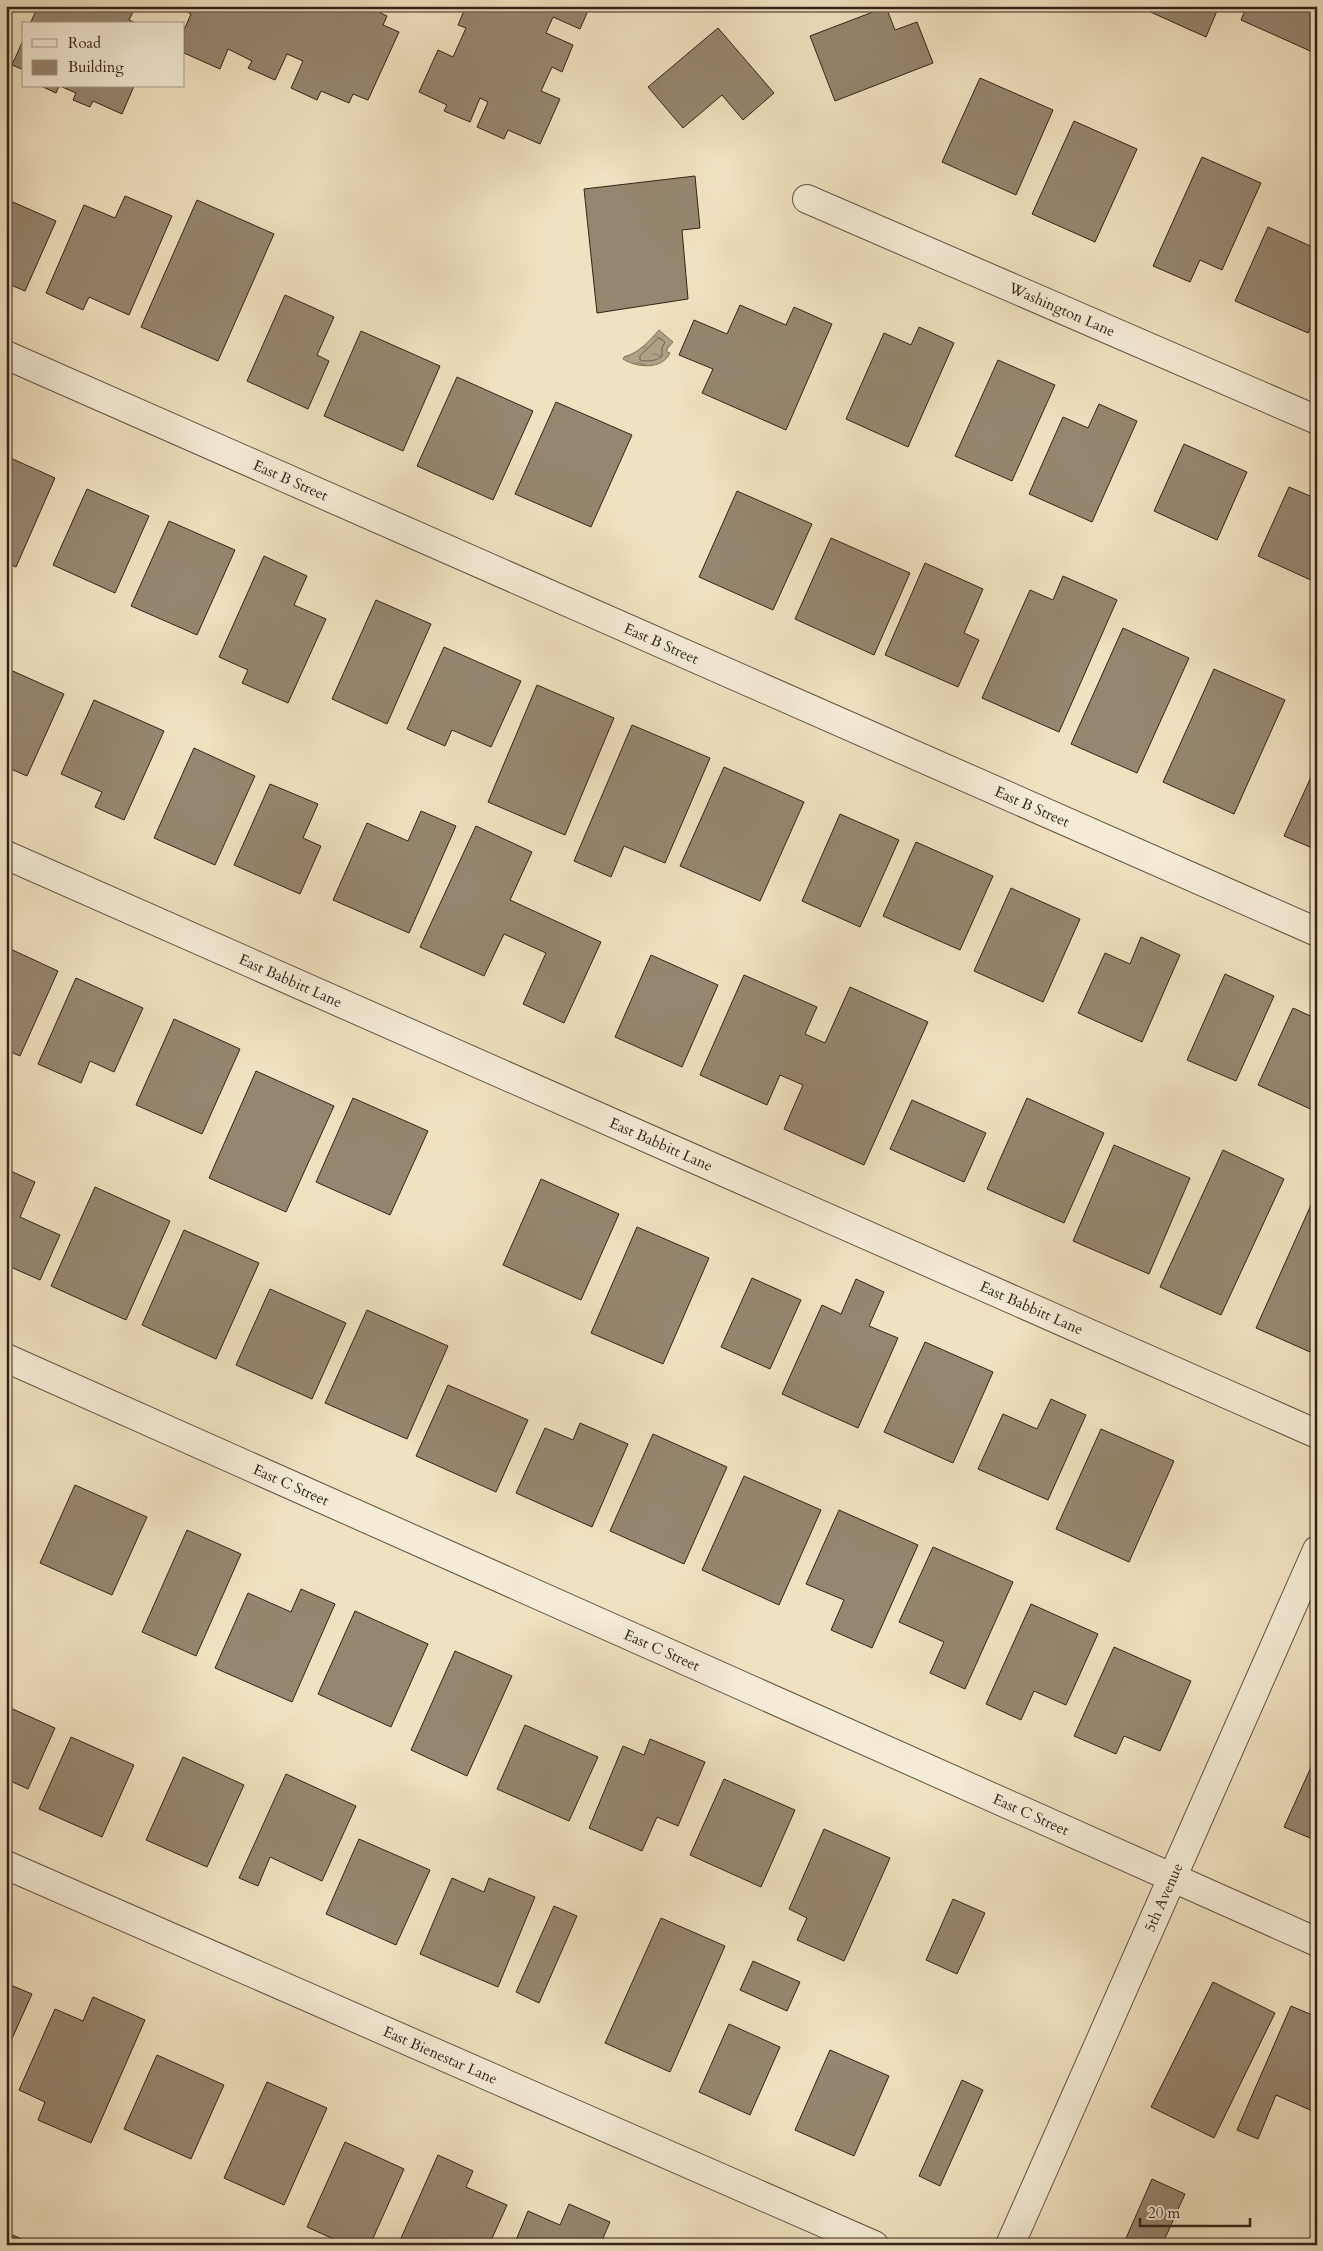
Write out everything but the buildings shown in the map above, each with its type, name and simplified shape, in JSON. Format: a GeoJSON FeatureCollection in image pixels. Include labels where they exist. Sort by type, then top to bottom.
{"type":"FeatureCollection","features":[{"type":"Feature","properties":{"kind":"street","name":"Washington Lane"},"geometry":{"type":"LineString","coordinates":[[807,199],[1317,420]]}},
{"type":"Feature","properties":{"kind":"street","name":"East B Street"},"geometry":{"type":"LineString","coordinates":[[6,354],[1317,932]]}},
{"type":"Feature","properties":{"kind":"street","name":"East Babbitt Lane"},"geometry":{"type":"LineString","coordinates":[[6,855],[1317,1434]]}},
{"type":"Feature","properties":{"kind":"street","name":"East C Street"},"geometry":{"type":"LineString","coordinates":[[6,1358],[1317,1942]]}},
{"type":"Feature","properties":{"kind":"street","name":"5th Avenue"},"geometry":{"type":"LineString","coordinates":[[1010,2245],[1317,1550]]}},
{"type":"Feature","properties":{"kind":"street","name":"East Bienestar Lane"},"geometry":{"type":"LineString","coordinates":[[6,1865],[874,2245]]}},
{"type":"Feature","properties":{"kind":"water"},"geometry":{"type":"Polygon","coordinates":[[[659,330],[673,342],[667,349],[667,352],[670,353],[666,359],[655,365],[642,366],[623,359],[643,346],[659,330]]]}}]}
